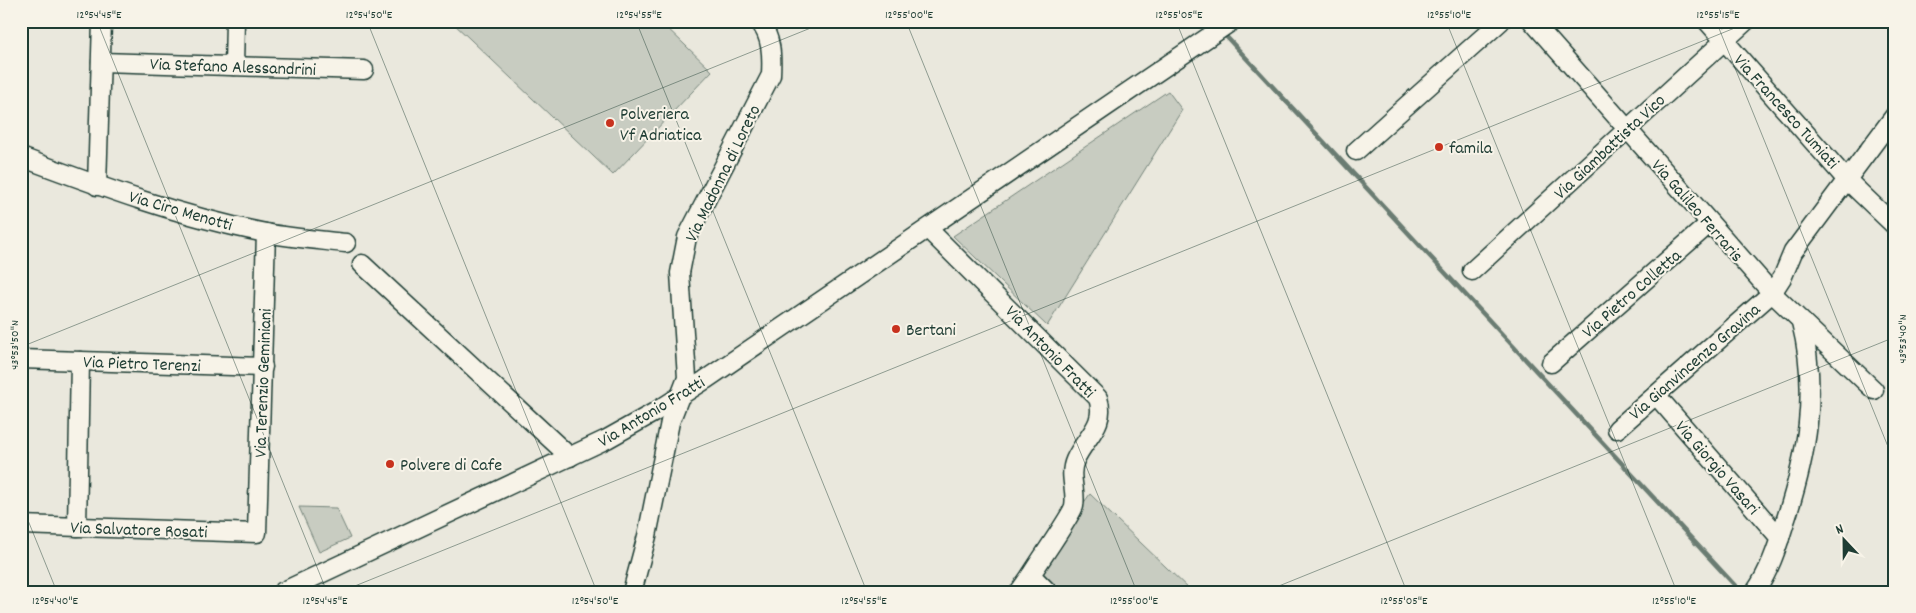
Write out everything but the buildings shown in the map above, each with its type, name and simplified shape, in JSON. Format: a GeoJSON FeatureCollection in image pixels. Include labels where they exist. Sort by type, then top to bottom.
{"type":"FeatureCollection","features":[{"type":"Feature","properties":{"kind":"street"},"geometry":{"type":"LineString","coordinates":[[97,186],[102,21]]}},
{"type":"Feature","properties":{"kind":"street"},"geometry":{"type":"LineString","coordinates":[[234,66],[235,21]]}},
{"type":"Feature","properties":{"kind":"street","name":"Via Madonna di Loreto"},"geometry":{"type":"LineString","coordinates":[[632,592],[647,536],[670,422],[683,394],[687,378],[680,274],[687,237],[771,75],[772,56],[766,29],[759,21]]}},
{"type":"Feature","properties":{"kind":"street","name":"Via Antonio Fratti"},"geometry":{"type":"LineString","coordinates":[[282,592],[621,432],[683,394],[1232,21]]}},
{"type":"Feature","properties":{"kind":"street"},"geometry":{"type":"LineString","coordinates":[[1356,151],[1501,21]]}},
{"type":"Feature","properties":{"kind":"street","name":"Via Galileo Ferraris"},"geometry":{"type":"LineString","coordinates":[[1532,21],[1772,293],[1874,390]]}},
{"type":"Feature","properties":{"kind":"street","name":"Via Francesco Tumiati"},"geometry":{"type":"LineString","coordinates":[[1707,21],[1846,179],[1895,226]]}},
{"type":"Feature","properties":{"kind":"street","name":"Via Giambattista Vico"},"geometry":{"type":"LineString","coordinates":[[1472,270],[1746,21]]}},
{"type":"Feature","properties":{"kind":"street","name":"Via Stefano Alessandrini"},"geometry":{"type":"LineString","coordinates":[[102,62],[364,70]]}},
{"type":"Feature","properties":{"kind":"street","name":"Via Gianvincenzo Gravina"},"geometry":{"type":"LineString","coordinates":[[1617,429],[1772,293],[1783,276],[1793,252],[1895,115]]}},
{"type":"Feature","properties":{"kind":"street","name":"Via Ciro Menotti"},"geometry":{"type":"LineString","coordinates":[[21,157],[97,186],[192,214],[266,233],[346,243]]}},
{"type":"Feature","properties":{"kind":"street","name":"Via Pietro Colletta"},"geometry":{"type":"LineString","coordinates":[[1551,363],[1710,223]]}},
{"type":"Feature","properties":{"kind":"street","name":"Via Antonio Fratti"},"geometry":{"type":"LineString","coordinates":[[928,229],[1098,398],[1102,409],[1098,423],[1075,460],[1071,476],[1074,506],[1020,592]]}},
{"type":"Feature","properties":{"kind":"street","name":"Via Terenzio Geminiani"},"geometry":{"type":"LineString","coordinates":[[257,533],[266,233]]}},
{"type":"Feature","properties":{"kind":"street"},"geometry":{"type":"LineString","coordinates":[[362,264],[570,457]]}},
{"type":"Feature","properties":{"kind":"street"},"geometry":{"type":"LineString","coordinates":[[1756,591],[1768,569],[1780,538],[1800,477],[1808,429],[1810,380],[1808,349],[1800,321]]}},
{"type":"Feature","properties":{"kind":"street","name":"Via Pietro Terenzi"},"geometry":{"type":"LineString","coordinates":[[21,359],[263,367]]}},
{"type":"Feature","properties":{"kind":"street"},"geometry":{"type":"LineString","coordinates":[[77,527],[80,361]]}},
{"type":"Feature","properties":{"kind":"street","name":"Via Giorgio Vasari"},"geometry":{"type":"LineString","coordinates":[[1656,395],[1780,538]]}},
{"type":"Feature","properties":{"kind":"street","name":"Via Salvatore Rosati"},"geometry":{"type":"LineString","coordinates":[[21,525],[257,533]]}},
{"type":"Feature","properties":{"kind":"street"},"geometry":{"type":"LineString","coordinates":[[1031,574],[1048,592]]}},
{"type":"Feature","properties":{"kind":"shaded area","name":"Polveriera Vf Adriatica"},"geometry":{"type":"Polygon","coordinates":[[[451,21],[660,21],[712,71],[613,175],[451,21]]]}},
{"type":"Feature","properties":{"kind":"shaded area"},"geometry":{"type":"Polygon","coordinates":[[[1168,91],[1182,110],[1047,326],[953,236],[1168,91]]]}},
{"type":"Feature","properties":{"kind":"shaded area"},"geometry":{"type":"Polygon","coordinates":[[[1090,494],[1192,592],[1056,592],[1040,571],[1043,560],[1090,494]]]}},
{"type":"Feature","properties":{"kind":"shaded area"},"geometry":{"type":"Polygon","coordinates":[[[299,507],[336,508],[350,538],[319,552],[299,507]]]}},
{"type":"Feature","properties":{"kind":"waterway"},"geometry":{"type":"LineString","coordinates":[[1222,32],[1741,592]]}},
{"type":"Feature","properties":{"kind":"place","name":"Polveriera Vf Adriatica"},"geometry":{"type":"Point","coordinates":[610,123]}},
{"type":"Feature","properties":{"kind":"place","name":"famila"},"geometry":{"type":"Point","coordinates":[1439,147]}},
{"type":"Feature","properties":{"kind":"place","name":"Bertani"},"geometry":{"type":"Point","coordinates":[896,329]}},
{"type":"Feature","properties":{"kind":"place","name":"Polvere di Cafe"},"geometry":{"type":"Point","coordinates":[390,464]}}]}
